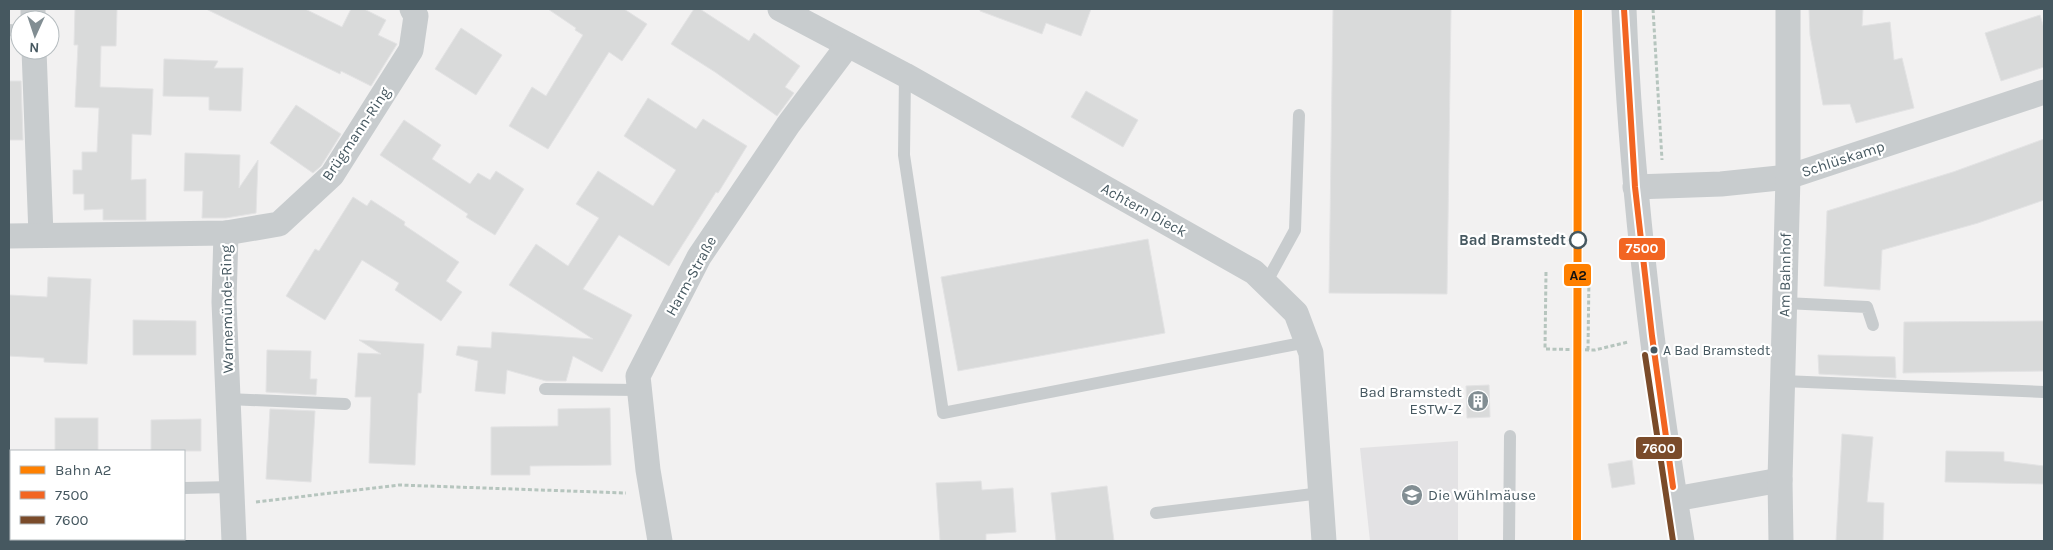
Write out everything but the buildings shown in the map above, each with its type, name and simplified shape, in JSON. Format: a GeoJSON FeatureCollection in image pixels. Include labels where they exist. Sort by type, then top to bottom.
{"type":"FeatureCollection","features":[{"type":"Feature","properties":{"kind":"street","name":"Brügmann-Ring"},"geometry":{"type":"LineString","coordinates":[[226,233],[278,224],[332,175],[411,50],[416,16],[412,9]]}},
{"type":"Feature","properties":{"kind":"street","name":"Achtern Dieck"},"geometry":{"type":"LineString","coordinates":[[780,9],[905,75],[1254,272],[1266,283],[1296,313],[1311,353],[1324,541]]}},
{"type":"Feature","properties":{"kind":"street"},"geometry":{"type":"LineString","coordinates":[[1624,9],[1635,187],[1652,336],[1682,541]]}},
{"type":"Feature","properties":{"kind":"street","name":"Am Bahnhof"},"geometry":{"type":"LineString","coordinates":[[1781,541],[1780,480],[1788,177],[1788,9]]}},
{"type":"Feature","properties":{"kind":"street","name":"Harm-Straße"},"geometry":{"type":"LineString","coordinates":[[660,541],[652,494],[638,376],[699,257],[788,125],[848,45]]}},
{"type":"Feature","properties":{"kind":"street"},"geometry":{"type":"LineString","coordinates":[[34,60],[41,235]]}},
{"type":"Feature","properties":{"kind":"street","name":"Schlüskamp"},"geometry":{"type":"LineString","coordinates":[[1635,187],[1721,184],[1788,177],[2044,92]]}},
{"type":"Feature","properties":{"kind":"street","name":"Warnemünde-Ring"},"geometry":{"type":"LineString","coordinates":[[9,236],[226,233],[224,302],[234,541]]}},
{"type":"Feature","properties":{"kind":"street"},"geometry":{"type":"LineString","coordinates":[[1675,499],[1780,480]]}},
{"type":"Feature","properties":{"kind":"lane"},"geometry":{"type":"LineString","coordinates":[[905,75],[904,155],[943,413],[1307,342]]}},
{"type":"Feature","properties":{"kind":"lane"},"geometry":{"type":"LineString","coordinates":[[1266,283],[1295,230],[1299,115]]}},
{"type":"Feature","properties":{"kind":"lane"},"geometry":{"type":"LineString","coordinates":[[1785,303],[1867,307],[1874,325]]}},
{"type":"Feature","properties":{"kind":"lane"},"geometry":{"type":"LineString","coordinates":[[1783,381],[2044,392]]}},
{"type":"Feature","properties":{"kind":"lane"},"geometry":{"type":"LineString","coordinates":[[545,390],[639,390]]}},
{"type":"Feature","properties":{"kind":"lane"},"geometry":{"type":"LineString","coordinates":[[228,399],[346,404]]}},
{"type":"Feature","properties":{"kind":"lane"},"geometry":{"type":"LineString","coordinates":[[1509,541],[1510,436]]}},
{"type":"Feature","properties":{"kind":"lane"},"geometry":{"type":"LineString","coordinates":[[185,488],[232,496]]}},
{"type":"Feature","properties":{"kind":"lane"},"geometry":{"type":"LineString","coordinates":[[1156,513],[1321,493]]}},
{"type":"Feature","properties":{"kind":"path"},"geometry":{"type":"LineString","coordinates":[[1653,9],[1662,160],[1672,160]]}},
{"type":"Feature","properties":{"kind":"path"},"geometry":{"type":"LineString","coordinates":[[1546,272],[1545,349],[1595,350],[1628,342]]}},
{"type":"Feature","properties":{"kind":"path"},"geometry":{"type":"LineString","coordinates":[[1588,350],[1589,275]]}},
{"type":"Feature","properties":{"kind":"path"},"geometry":{"type":"LineString","coordinates":[[232,496],[399,485],[652,494]]}},
{"type":"Feature","properties":{"kind":"shaded area","name":"Die Wühlmäuse"},"geometry":{"type":"Polygon","coordinates":[[[1458,441],[1458,541],[1370,541],[1360,448],[1458,441]]]}},
{"type":"Feature","properties":{"kind":"rail line","name":"A2"},"geometry":{"type":"LineString","coordinates":[[1577,541],[1578,9]]}},
{"type":"Feature","properties":{"kind":"transit line","name":"7500"},"geometry":{"type":"LineString","coordinates":[[1624,9],[1635,187],[1652,336],[1673,487]]}},
{"type":"Feature","properties":{"kind":"transit line","name":"7600"},"geometry":{"type":"LineString","coordinates":[[1645,355],[1673,541]]}},
{"type":"Feature","properties":{"kind":"place","name":"Bad Bramstedt"},"geometry":{"type":"Point","coordinates":[1578,240]}},
{"type":"Feature","properties":{"kind":"place","name":"A Bad Bramstedt"},"geometry":{"type":"Point","coordinates":[1654,350]}},
{"type":"Feature","properties":{"kind":"place","name":"Bad Bramstedt ESTW-Z"},"geometry":{"type":"Point","coordinates":[1478,401]}},
{"type":"Feature","properties":{"kind":"place","name":"Die Wühlmäuse"},"geometry":{"type":"Point","coordinates":[1412,495]}}]}
